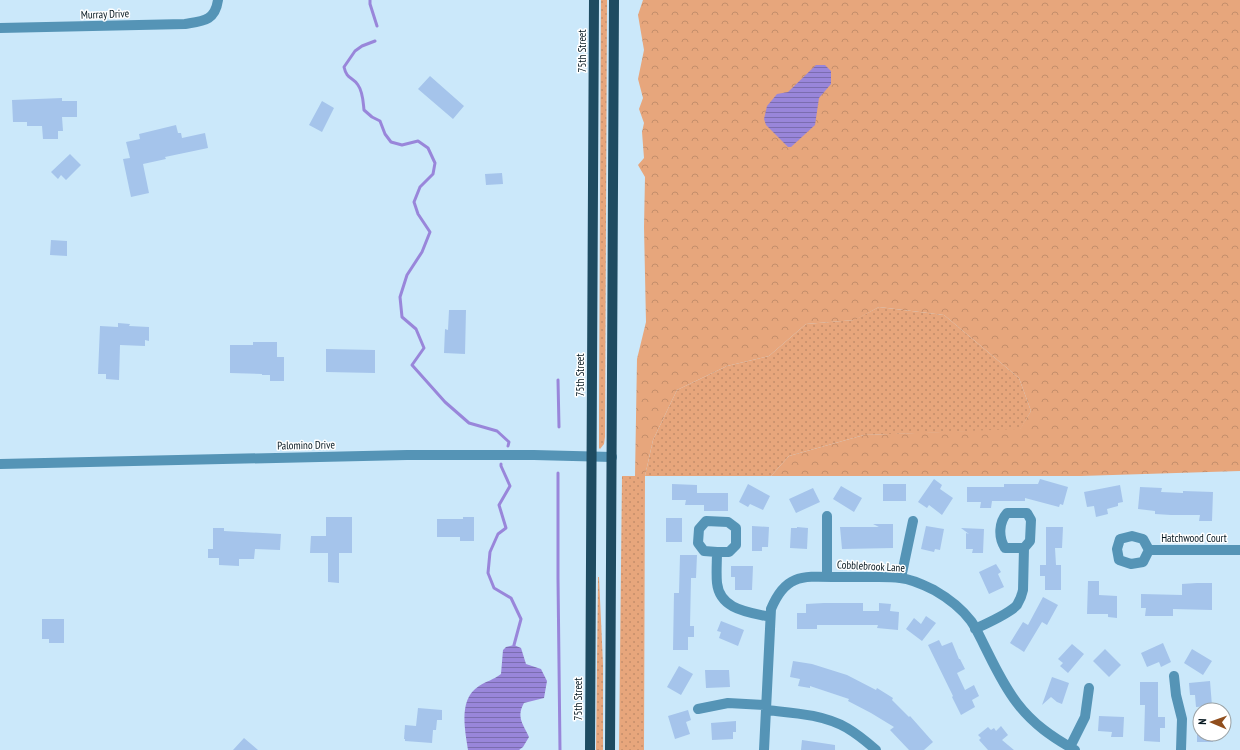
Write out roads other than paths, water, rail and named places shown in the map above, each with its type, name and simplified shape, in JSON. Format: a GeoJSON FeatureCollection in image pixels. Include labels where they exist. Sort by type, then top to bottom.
{"type":"FeatureCollection","features":[{"type":"Feature","properties":{"kind":"main road","name":"75th Street"},"geometry":{"type":"LineString","coordinates":[[590,750],[596,457],[594,0]]}},
{"type":"Feature","properties":{"kind":"main road"},"geometry":{"type":"LineString","coordinates":[[610,750],[614,0]]}},
{"type":"Feature","properties":{"kind":"street","name":"Murray Drive"},"geometry":{"type":"LineString","coordinates":[[0,28],[185,24],[199,22],[210,17],[217,9],[218,0]]}},
{"type":"Feature","properties":{"kind":"street","name":"Palomino Drive"},"geometry":{"type":"LineString","coordinates":[[0,464],[407,455],[534,455],[612,457]]}},
{"type":"Feature","properties":{"kind":"street"},"geometry":{"type":"LineString","coordinates":[[826,576],[827,516]]}},
{"type":"Feature","properties":{"kind":"street"},"geometry":{"type":"LineString","coordinates":[[901,578],[913,520]]}},
{"type":"Feature","properties":{"kind":"street"},"geometry":{"type":"LineString","coordinates":[[975,629],[1012,609],[1019,601],[1023,590],[1024,548]]}},
{"type":"Feature","properties":{"kind":"street","name":"Hatchwood Court"},"geometry":{"type":"LineString","coordinates":[[1149,550],[1240,550]]}},
{"type":"Feature","properties":{"kind":"street"},"geometry":{"type":"LineString","coordinates":[[717,552],[717,583],[722,597],[733,607],[770,617]]}},
{"type":"Feature","properties":{"kind":"street","name":"Cobblebrook Lane"},"geometry":{"type":"LineString","coordinates":[[764,750],[771,609],[776,597],[786,585],[795,579],[826,576],[901,578],[930,588],[943,595],[967,616],[1004,683],[1018,704],[1044,731],[1072,748]]}},
{"type":"Feature","properties":{"kind":"street"},"geometry":{"type":"LineString","coordinates":[[1174,676],[1176,695],[1182,719],[1181,750]]}},
{"type":"Feature","properties":{"kind":"street"},"geometry":{"type":"LineString","coordinates":[[1072,748],[1085,717],[1089,688]]}},
{"type":"Feature","properties":{"kind":"street"},"geometry":{"type":"LineString","coordinates":[[698,709],[728,703],[804,714],[832,721],[859,736],[876,750]]}},
{"type":"Feature","properties":{"kind":"waterway"},"geometry":{"type":"LineString","coordinates":[[370,0],[377,26]]}},
{"type":"Feature","properties":{"kind":"waterway"},"geometry":{"type":"LineString","coordinates":[[375,41],[362,46],[355,51],[344,67],[348,76],[356,82],[360,88],[364,110],[372,117],[380,121],[385,134],[391,142],[402,145],[418,141],[428,148],[435,163],[433,174],[420,187],[414,202],[418,214],[430,232],[422,252],[407,275],[400,297],[402,317],[416,329],[424,348],[412,365],[445,402],[469,423],[497,431],[509,442],[508,446]]}},
{"type":"Feature","properties":{"kind":"waterway"},"geometry":{"type":"LineString","coordinates":[[558,380],[559,427]]}},
{"type":"Feature","properties":{"kind":"waterway"},"geometry":{"type":"LineString","coordinates":[[501,464],[510,486],[499,505],[506,528],[498,534],[490,552],[488,573],[494,588],[511,598],[521,619],[514,645]]}},
{"type":"Feature","properties":{"kind":"waterway"},"geometry":{"type":"LineString","coordinates":[[558,473],[560,750]]}}]}
